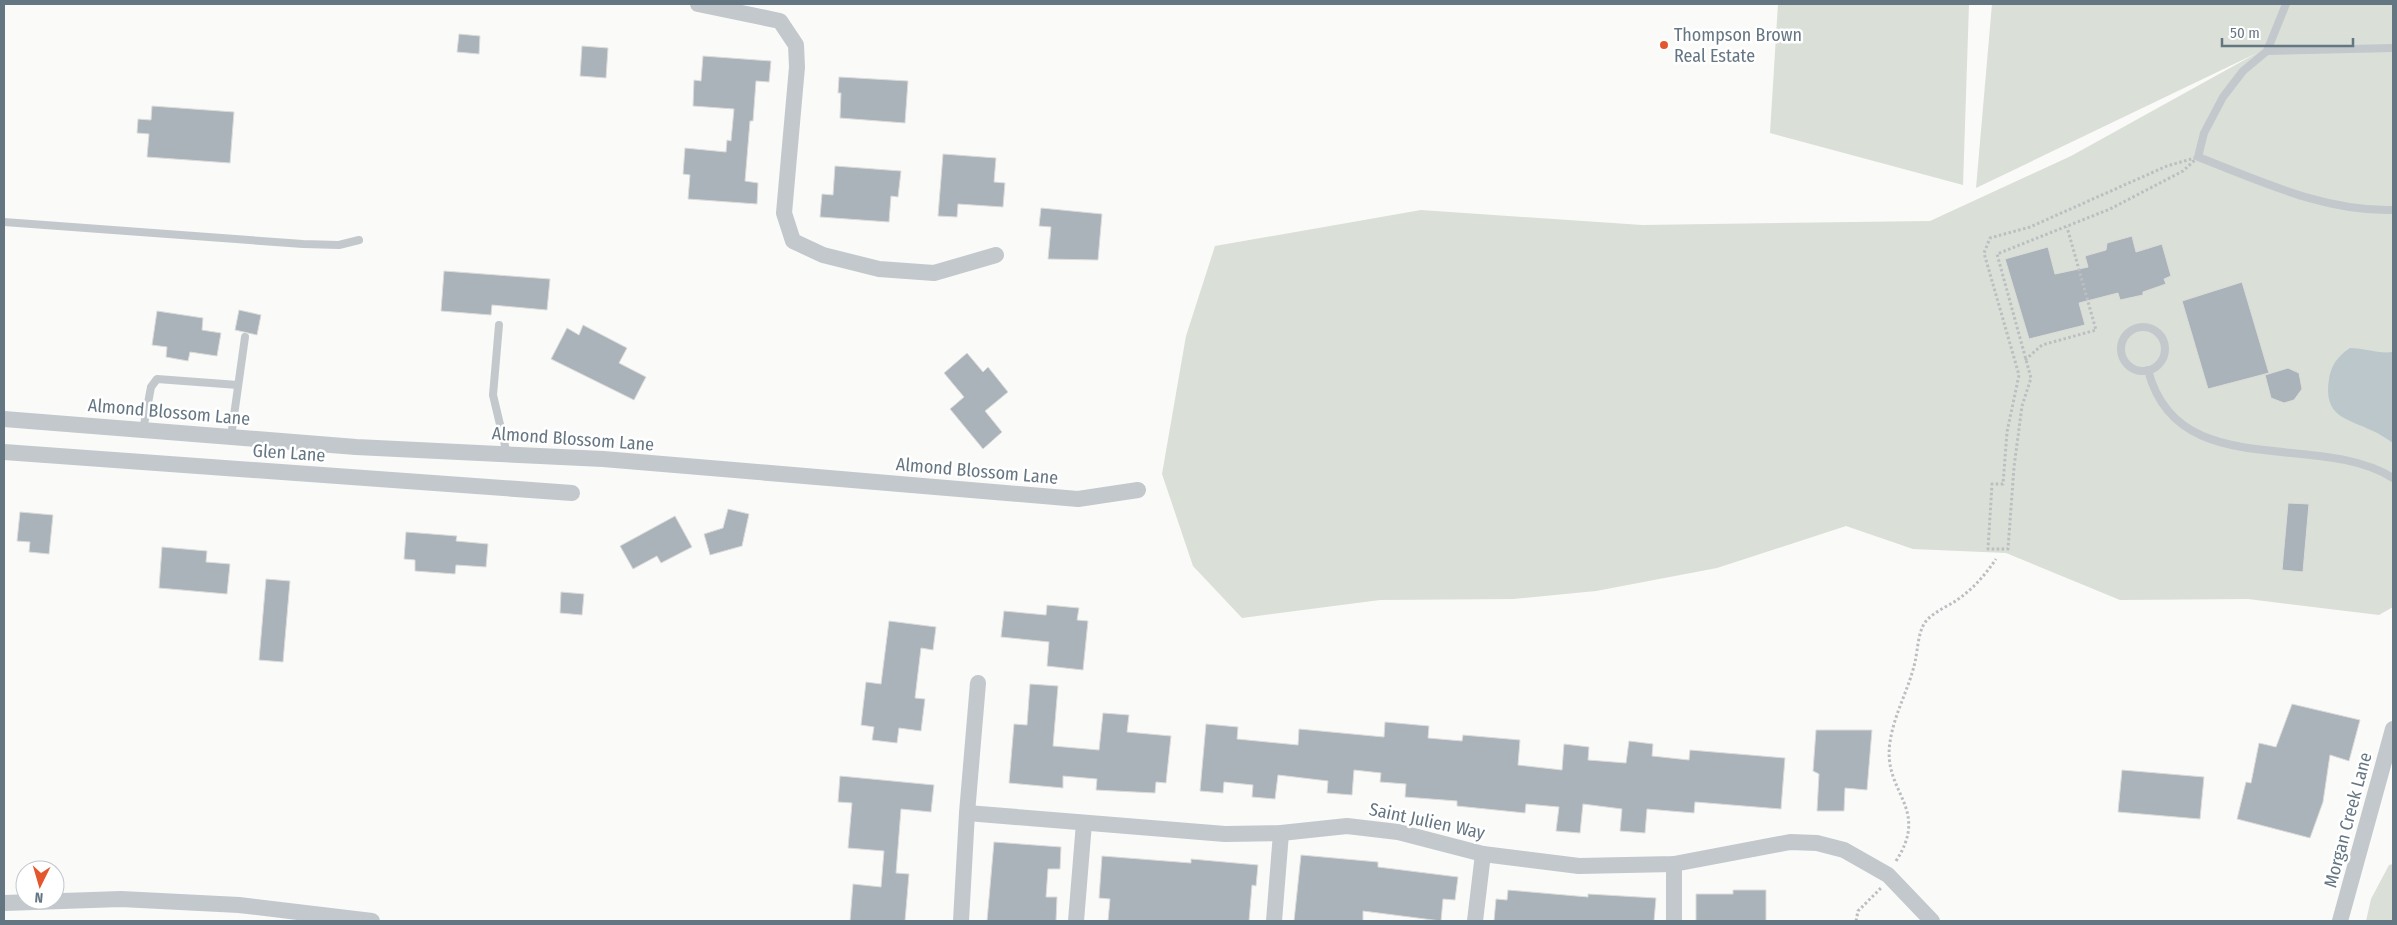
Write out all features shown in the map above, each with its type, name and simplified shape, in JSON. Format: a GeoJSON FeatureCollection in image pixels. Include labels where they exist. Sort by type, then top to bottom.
{"type":"FeatureCollection","features":[{"type":"Feature","properties":{"kind":"street"},"geometry":{"type":"LineString","coordinates":[[698,4],[780,21],[796,45],[797,67],[784,212],[793,241],[823,255],[879,269],[934,273],[996,254]]}},
{"type":"Feature","properties":{"kind":"street","name":"Almond Blossom Lane"},"geometry":{"type":"LineString","coordinates":[[4,419],[356,447],[603,459],[1078,500],[1138,490]]}},
{"type":"Feature","properties":{"kind":"street","name":"Glen Lane"},"geometry":{"type":"LineString","coordinates":[[4,452],[572,493]]}},
{"type":"Feature","properties":{"kind":"street"},"geometry":{"type":"LineString","coordinates":[[961,921],[967,812],[978,683]]}},
{"type":"Feature","properties":{"kind":"street","name":"Morgan Creek Lane"},"geometry":{"type":"LineString","coordinates":[[2340,921],[2393,729]]}},
{"type":"Feature","properties":{"kind":"street","name":"Saint Julien Way"},"geometry":{"type":"LineString","coordinates":[[967,812],[1225,834],[1280,833],[1347,826],[1398,832],[1483,854],[1579,866],[1674,864],[1790,842],[1817,843],[1844,850],[1888,875]]}},
{"type":"Feature","properties":{"kind":"street"},"geometry":{"type":"LineString","coordinates":[[1076,921],[1084,822]]}},
{"type":"Feature","properties":{"kind":"street"},"geometry":{"type":"LineString","coordinates":[[1274,921],[1280,833]]}},
{"type":"Feature","properties":{"kind":"street"},"geometry":{"type":"LineString","coordinates":[[1476,921],[1483,854]]}},
{"type":"Feature","properties":{"kind":"street"},"geometry":{"type":"LineString","coordinates":[[1674,864],[1674,921]]}},
{"type":"Feature","properties":{"kind":"street"},"geometry":{"type":"LineString","coordinates":[[1888,875],[1932,921]]}},
{"type":"Feature","properties":{"kind":"street"},"geometry":{"type":"LineString","coordinates":[[4,903],[121,899],[239,905],[372,921]]}},
{"type":"Feature","properties":{"kind":"lane"},"geometry":{"type":"LineString","coordinates":[[2286,4],[2267,51],[2243,71],[2223,97],[2204,134],[2198,157],[2294,193],[2339,207],[2393,210]]}},
{"type":"Feature","properties":{"kind":"lane"},"geometry":{"type":"LineString","coordinates":[[2267,51],[2320,48],[2393,48]]}},
{"type":"Feature","properties":{"kind":"lane"},"geometry":{"type":"LineString","coordinates":[[4,222],[303,244],[339,245],[359,240]]}},
{"type":"Feature","properties":{"kind":"lane"},"geometry":{"type":"LineString","coordinates":[[500,325],[493,395],[507,454]]}},
{"type":"Feature","properties":{"kind":"lane"},"geometry":{"type":"LineString","coordinates":[[2137,328],[2154,330],[2164,344],[2162,360],[2148,370],[2132,368],[2122,355],[2124,338],[2137,328]]}},
{"type":"Feature","properties":{"kind":"lane"},"geometry":{"type":"LineString","coordinates":[[231,437],[245,337]]}},
{"type":"Feature","properties":{"kind":"lane"},"geometry":{"type":"LineString","coordinates":[[2148,370],[2153,389],[2174,416],[2190,430],[2209,440],[2234,447],[2345,458],[2368,464],[2393,478]]}},
{"type":"Feature","properties":{"kind":"lane"},"geometry":{"type":"LineString","coordinates":[[142,430],[151,387],[157,379],[238,385]]}},
{"type":"Feature","properties":{"kind":"path"},"geometry":{"type":"LineString","coordinates":[[2198,157],[2183,171],[2110,209],[1997,254],[2031,378],[2022,406],[2014,467],[2008,549],[1988,549],[1992,484],[2003,484],[2007,432],[2019,375],[1984,253],[1990,238],[2030,227],[2167,166],[2198,157]]}},
{"type":"Feature","properties":{"kind":"path"},"geometry":{"type":"LineString","coordinates":[[2025,360],[2042,345],[2096,330],[2066,227]]}},
{"type":"Feature","properties":{"kind":"path"},"geometry":{"type":"LineString","coordinates":[[1856,921],[1858,911],[1882,887],[1906,846],[1910,832],[1909,816],[1893,771],[1890,743],[1915,664],[1921,632],[1927,620],[1972,588],[1996,559]]}},
{"type":"Feature","properties":{"kind":"shaded area"},"geometry":{"type":"Polygon","coordinates":[[[1778,4],[1969,4],[1963,185],[1770,133],[1778,4]]]}},
{"type":"Feature","properties":{"kind":"shaded area"},"geometry":{"type":"Polygon","coordinates":[[[1992,4],[2393,4],[2393,607],[2379,615],[2248,599],[2120,600],[2006,553],[1913,549],[1846,526],[1717,568],[1596,591],[1513,599],[1380,600],[1242,618],[1193,566],[1162,474],[1186,336],[1215,246],[1421,210],[1642,225],[1930,221],[2071,156],[2257,53],[1976,188],[1992,4]]]}},
{"type":"Feature","properties":{"kind":"shaded area"},"geometry":{"type":"Polygon","coordinates":[[[2350,348],[2393,352],[2393,443],[2346,419],[2333,409],[2328,392],[2331,369],[2342,354],[2350,348]]]}},
{"type":"Feature","properties":{"kind":"shaded area"},"geometry":{"type":"Polygon","coordinates":[[[2393,864],[2393,921],[2366,921],[2371,899],[2389,865],[2393,864]]]}},
{"type":"Feature","properties":{"kind":"building"},"geometry":{"type":"Polygon","coordinates":[[[459,34],[480,36],[479,54],[457,52],[459,34]]]}},
{"type":"Feature","properties":{"kind":"building"},"geometry":{"type":"Polygon","coordinates":[[[582,46],[608,48],[606,78],[580,76],[582,46]]]}},
{"type":"Feature","properties":{"kind":"building"},"geometry":{"type":"Polygon","coordinates":[[[703,56],[771,61],[769,82],[756,81],[753,121],[750,121],[745,181],[758,183],[757,204],[688,199],[690,175],[683,174],[685,148],[726,152],[727,140],[731,141],[734,109],[693,106],[694,80],[701,81],[703,56]]]}},
{"type":"Feature","properties":{"kind":"building"},"geometry":{"type":"Polygon","coordinates":[[[839,77],[908,81],[905,123],[840,118],[841,93],[838,93],[839,77]]]}},
{"type":"Feature","properties":{"kind":"building"},"geometry":{"type":"Polygon","coordinates":[[[152,106],[234,112],[230,163],[147,157],[149,134],[137,133],[138,119],[151,120],[152,106]]]}},
{"type":"Feature","properties":{"kind":"building"},"geometry":{"type":"Polygon","coordinates":[[[943,154],[996,158],[994,182],[1005,183],[1003,207],[958,204],[957,217],[938,216],[943,154]]]}},
{"type":"Feature","properties":{"kind":"building"},"geometry":{"type":"Polygon","coordinates":[[[835,166],[901,171],[898,197],[891,196],[889,222],[820,217],[822,194],[833,195],[835,166]]]}},
{"type":"Feature","properties":{"kind":"building"},"geometry":{"type":"Polygon","coordinates":[[[1041,208],[1102,214],[1098,260],[1048,259],[1051,227],[1039,226],[1041,208]]]}},
{"type":"Feature","properties":{"kind":"building"},"geometry":{"type":"Polygon","coordinates":[[[2132,236],[2136,252],[2162,244],[2171,276],[2164,279],[2166,284],[2143,292],[2143,295],[2120,300],[2118,293],[2079,303],[2085,325],[2029,339],[2005,259],[2048,247],[2055,274],[2088,267],[2085,256],[2106,250],[2107,243],[2132,236]]]}},
{"type":"Feature","properties":{"kind":"building"},"geometry":{"type":"Polygon","coordinates":[[[444,271],[550,279],[547,310],[492,305],[491,315],[441,311],[444,271]]]}},
{"type":"Feature","properties":{"kind":"building"},"geometry":{"type":"Polygon","coordinates":[[[2242,282],[2269,373],[2208,389],[2182,301],[2242,282]]]}},
{"type":"Feature","properties":{"kind":"building"},"geometry":{"type":"Polygon","coordinates":[[[239,310],[261,315],[257,335],[235,330],[239,310]]]}},
{"type":"Feature","properties":{"kind":"building"},"geometry":{"type":"Polygon","coordinates":[[[157,311],[203,318],[202,330],[221,333],[217,356],[190,352],[188,361],[166,357],[167,347],[152,345],[157,311]]]}},
{"type":"Feature","properties":{"kind":"building"},"geometry":{"type":"Polygon","coordinates":[[[583,325],[627,348],[619,363],[646,377],[634,400],[551,359],[567,328],[579,335],[583,325]]]}},
{"type":"Feature","properties":{"kind":"building"},"geometry":{"type":"Polygon","coordinates":[[[967,353],[983,372],[988,367],[1008,392],[985,411],[1002,432],[983,449],[950,409],[964,397],[944,373],[967,353]]]}},
{"type":"Feature","properties":{"kind":"building"},"geometry":{"type":"Polygon","coordinates":[[[2288,368],[2299,373],[2302,389],[2294,400],[2284,403],[2271,398],[2265,375],[2288,368]]]}},
{"type":"Feature","properties":{"kind":"building"},"geometry":{"type":"Polygon","coordinates":[[[2288,503],[2309,504],[2303,572],[2282,570],[2288,503]]]}},
{"type":"Feature","properties":{"kind":"building"},"geometry":{"type":"Polygon","coordinates":[[[728,509],[749,514],[742,546],[710,555],[704,534],[723,528],[728,509]]]}},
{"type":"Feature","properties":{"kind":"building"},"geometry":{"type":"Polygon","coordinates":[[[20,512],[53,515],[49,554],[29,552],[30,542],[17,541],[20,512]]]}},
{"type":"Feature","properties":{"kind":"building"},"geometry":{"type":"Polygon","coordinates":[[[675,516],[692,547],[661,563],[657,556],[633,569],[620,546],[675,516]]]}},
{"type":"Feature","properties":{"kind":"building"},"geometry":{"type":"Polygon","coordinates":[[[406,532],[457,536],[456,541],[488,544],[486,567],[456,565],[455,574],[415,571],[415,560],[404,559],[406,532]]]}},
{"type":"Feature","properties":{"kind":"building"},"geometry":{"type":"Polygon","coordinates":[[[162,547],[207,551],[206,562],[230,564],[227,594],[159,588],[162,547]]]}},
{"type":"Feature","properties":{"kind":"building"},"geometry":{"type":"Polygon","coordinates":[[[266,579],[290,581],[283,662],[259,660],[266,579]]]}},
{"type":"Feature","properties":{"kind":"building"},"geometry":{"type":"Polygon","coordinates":[[[561,592],[584,594],[582,615],[560,613],[561,592]]]}},
{"type":"Feature","properties":{"kind":"building"},"geometry":{"type":"Polygon","coordinates":[[[1047,605],[1079,608],[1077,620],[1088,621],[1083,670],[1047,666],[1049,642],[1001,637],[1004,611],[1046,615],[1047,605]]]}},
{"type":"Feature","properties":{"kind":"building"},"geometry":{"type":"Polygon","coordinates":[[[889,621],[936,627],[933,650],[921,648],[915,698],[925,699],[921,731],[899,728],[897,743],[872,740],[874,727],[861,725],[866,682],[881,684],[889,621]]]}},
{"type":"Feature","properties":{"kind":"building"},"geometry":{"type":"Polygon","coordinates":[[[1030,684],[1058,686],[1053,746],[1099,750],[1103,713],[1129,715],[1127,732],[1171,736],[1166,783],[1156,782],[1155,793],[1096,790],[1097,779],[1063,776],[1063,788],[1009,783],[1014,724],[1027,725],[1030,684]]]}},
{"type":"Feature","properties":{"kind":"building"},"geometry":{"type":"Polygon","coordinates":[[[2292,704],[2360,720],[2349,761],[2330,755],[2323,802],[2310,838],[2237,819],[2246,782],[2251,783],[2259,743],[2276,747],[2292,704]]]}},
{"type":"Feature","properties":{"kind":"building"},"geometry":{"type":"Polygon","coordinates":[[[1385,722],[1429,726],[1428,738],[1462,741],[1463,735],[1520,740],[1518,765],[1562,770],[1564,744],[1589,747],[1588,760],[1626,763],[1629,741],[1653,744],[1652,756],[1689,760],[1690,750],[1785,758],[1781,809],[1695,802],[1694,813],[1647,809],[1645,833],[1620,831],[1622,809],[1583,804],[1580,833],[1556,831],[1559,807],[1526,804],[1525,813],[1457,806],[1457,801],[1405,797],[1406,784],[1380,782],[1381,773],[1354,770],[1352,795],[1327,793],[1328,781],[1278,775],[1275,799],[1252,797],[1253,785],[1224,782],[1223,793],[1200,791],[1206,724],[1238,727],[1237,739],[1298,745],[1299,729],[1384,737],[1385,722]]]}},
{"type":"Feature","properties":{"kind":"building"},"geometry":{"type":"Polygon","coordinates":[[[1816,730],[1872,730],[1867,790],[1845,788],[1844,811],[1817,811],[1819,774],[1813,771],[1816,730]]]}},
{"type":"Feature","properties":{"kind":"building"},"geometry":{"type":"Polygon","coordinates":[[[2122,770],[2204,777],[2200,819],[2118,812],[2122,770]]]}},
{"type":"Feature","properties":{"kind":"building"},"geometry":{"type":"Polygon","coordinates":[[[840,776],[934,785],[931,812],[901,809],[896,873],[909,874],[905,921],[850,921],[853,884],[881,887],[884,851],[848,848],[852,803],[838,802],[840,776]]]}},
{"type":"Feature","properties":{"kind":"building"},"geometry":{"type":"Polygon","coordinates":[[[994,842],[1061,847],[1060,869],[1048,869],[1046,897],[1057,897],[1056,921],[987,921],[994,842]]]}},
{"type":"Feature","properties":{"kind":"building"},"geometry":{"type":"Polygon","coordinates":[[[1301,855],[1378,862],[1378,867],[1458,877],[1455,900],[1443,899],[1441,921],[1363,911],[1363,921],[1294,921],[1301,855]]]}},
{"type":"Feature","properties":{"kind":"building"},"geometry":{"type":"Polygon","coordinates":[[[1102,856],[1191,863],[1191,859],[1258,865],[1256,886],[1252,885],[1249,921],[1108,921],[1110,899],[1099,898],[1102,856]]]}},
{"type":"Feature","properties":{"kind":"building"},"geometry":{"type":"Polygon","coordinates":[[[1508,890],[1588,897],[1588,894],[1656,898],[1654,921],[1494,921],[1496,899],[1507,900],[1508,890]]]}},
{"type":"Feature","properties":{"kind":"building"},"geometry":{"type":"Polygon","coordinates":[[[1733,890],[1766,890],[1766,921],[1696,921],[1696,894],[1733,894],[1733,890]]]}},
{"type":"Feature","properties":{"kind":"place","name":"Thompson Brown Real Estate"},"geometry":{"type":"Point","coordinates":[1664,45]}}]}
